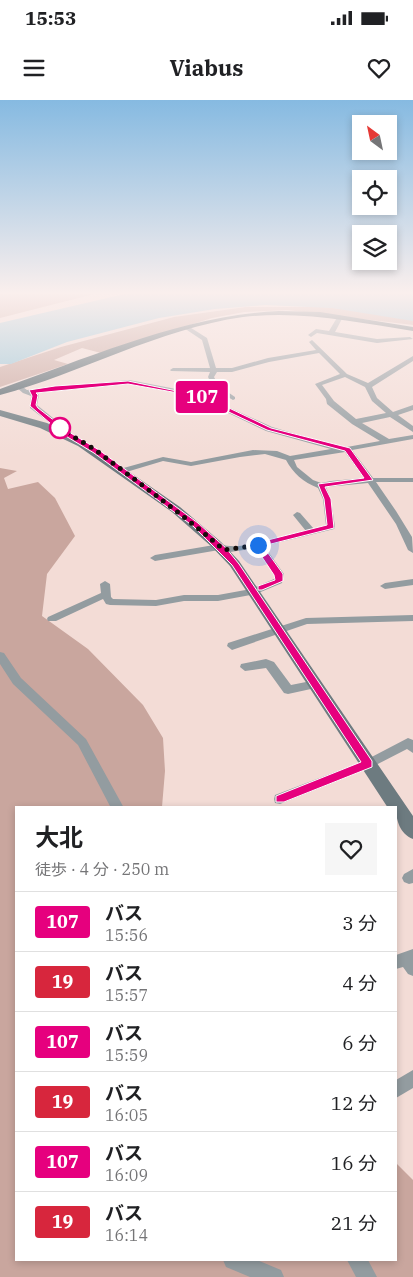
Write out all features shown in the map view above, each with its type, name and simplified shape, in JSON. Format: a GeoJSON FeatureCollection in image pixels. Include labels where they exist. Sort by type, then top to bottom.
{"type":"FeatureCollection","features":[{"type":"Feature","properties":{"kind":"main road"},"geometry":{"type":"LineString","coordinates":[[0,392],[131,347]]}},
{"type":"Feature","properties":{"kind":"street"},"geometry":{"type":"LineString","coordinates":[[207,347],[214,372],[211,380],[218,390],[233,398]]}},
{"type":"Feature","properties":{"kind":"street"},"geometry":{"type":"LineString","coordinates":[[317,347],[345,375],[368,386]]}},
{"type":"Feature","properties":{"kind":"street"},"geometry":{"type":"LineString","coordinates":[[173,370],[214,372],[232,370],[268,360],[320,351]]}},
{"type":"Feature","properties":{"kind":"street"},"geometry":{"type":"LineString","coordinates":[[368,386],[402,361],[413,358]]}},
{"type":"Feature","properties":{"kind":"street"},"geometry":{"type":"LineString","coordinates":[[345,375],[318,384],[330,399],[330,402],[355,422],[388,442]]}},
{"type":"Feature","properties":{"kind":"street"},"geometry":{"type":"LineString","coordinates":[[18,386],[25,392],[31,392],[55,388],[128,382],[195,394],[269,429],[347,449],[407,535],[413,550]]}},
{"type":"Feature","properties":{"kind":"street"},"geometry":{"type":"LineString","coordinates":[[368,386],[369,393],[391,414],[413,430]]}},
{"type":"Feature","properties":{"kind":"street"},"geometry":{"type":"LineString","coordinates":[[195,394],[218,390]]}},
{"type":"Feature","properties":{"kind":"street"},"geometry":{"type":"LineString","coordinates":[[31,392],[35,395],[33,406],[67,434]]}},
{"type":"Feature","properties":{"kind":"street"},"geometry":{"type":"LineString","coordinates":[[355,422],[413,407]]}},
{"type":"Feature","properties":{"kind":"street"},"geometry":{"type":"LineString","coordinates":[[0,413],[42,423],[67,434],[97,451],[196,525],[222,548],[316,684],[396,806]]}},
{"type":"Feature","properties":{"kind":"street"},"geometry":{"type":"LineString","coordinates":[[290,458],[413,437]]}},
{"type":"Feature","properties":{"kind":"street"},"geometry":{"type":"LineString","coordinates":[[123,471],[162,459],[171,459],[188,465],[224,459],[235,454],[260,452],[279,453],[290,458],[299,472],[310,482],[320,486],[369,480],[413,480]]}},
{"type":"Feature","properties":{"kind":"street"},"geometry":{"type":"LineString","coordinates":[[156,558],[222,548],[258,545],[331,527],[327,499],[320,486]]}},
{"type":"Feature","properties":{"kind":"street"},"geometry":{"type":"LineString","coordinates":[[297,515],[311,531]]}},
{"type":"Feature","properties":{"kind":"street"},"geometry":{"type":"LineString","coordinates":[[52,619],[105,589],[110,602],[156,603],[184,598],[218,598],[253,592],[279,581],[279,574],[258,545]]}},
{"type":"Feature","properties":{"kind":"street"},"geometry":{"type":"LineString","coordinates":[[385,586],[413,582]]}},
{"type":"Feature","properties":{"kind":"street"},"geometry":{"type":"LineString","coordinates":[[232,646],[306,621],[413,618]]}},
{"type":"Feature","properties":{"kind":"street"},"geometry":{"type":"LineString","coordinates":[[0,656],[17,682],[82,742],[117,806]]}},
{"type":"Feature","properties":{"kind":"street"},"geometry":{"type":"LineString","coordinates":[[246,667],[266,663],[270,665],[288,690],[316,684]]}},
{"type":"Feature","properties":{"kind":"street"},"geometry":{"type":"LineString","coordinates":[[280,799],[368,764],[408,743],[413,748]]}},
{"type":"Feature","properties":{"kind":"street"},"geometry":{"type":"LineString","coordinates":[[397,807],[413,831]]}},
{"type":"Feature","properties":{"kind":"street"},"geometry":{"type":"LineString","coordinates":[[397,1089],[413,1078]]}},
{"type":"Feature","properties":{"kind":"street"},"geometry":{"type":"LineString","coordinates":[[234,1261],[274,1277]]}},
{"type":"Feature","properties":{"kind":"street"},"geometry":{"type":"LineString","coordinates":[[358,1261],[367,1277]]}},
{"type":"Feature","properties":{"kind":"shaded area"},"geometry":{"type":"Polygon","coordinates":[[[61,347],[120,347],[101,353],[82,348],[54,360],[68,364],[0,387],[0,367],[61,347]]]}},
{"type":"Feature","properties":{"kind":"shaded area"},"geometry":{"type":"Polygon","coordinates":[[[0,468],[17,471],[4,478],[8,489],[38,482],[55,498],[75,536],[47,574],[42,616],[88,649],[143,705],[163,738],[165,771],[162,806],[15,806],[15,1261],[397,1261],[397,1164],[413,1180],[413,1277],[0,1277],[0,468]]]}},
{"type":"Feature","properties":{"kind":"water"},"geometry":{"type":"Polygon","coordinates":[[[0,347],[54,347],[11,364],[0,364],[0,347]]]}},
{"type":"Feature","properties":{"kind":"bus line","name":"107"},"geometry":{"type":"LineString","coordinates":[[262,588],[279,581],[279,574],[258,545],[331,527],[327,499],[320,486],[331,483],[369,480],[347,449],[332,447],[269,429],[195,394],[128,382],[55,388],[31,392],[35,395],[33,406],[36,409],[67,434],[97,451],[196,525],[224,550],[316,684],[368,764],[280,799]]}},
{"type":"Feature","properties":{"kind":"route"},"geometry":{"type":"LineString","coordinates":[[60,428],[57,425],[67,434],[97,451],[196,525],[224,550],[258,545]]}}]}
